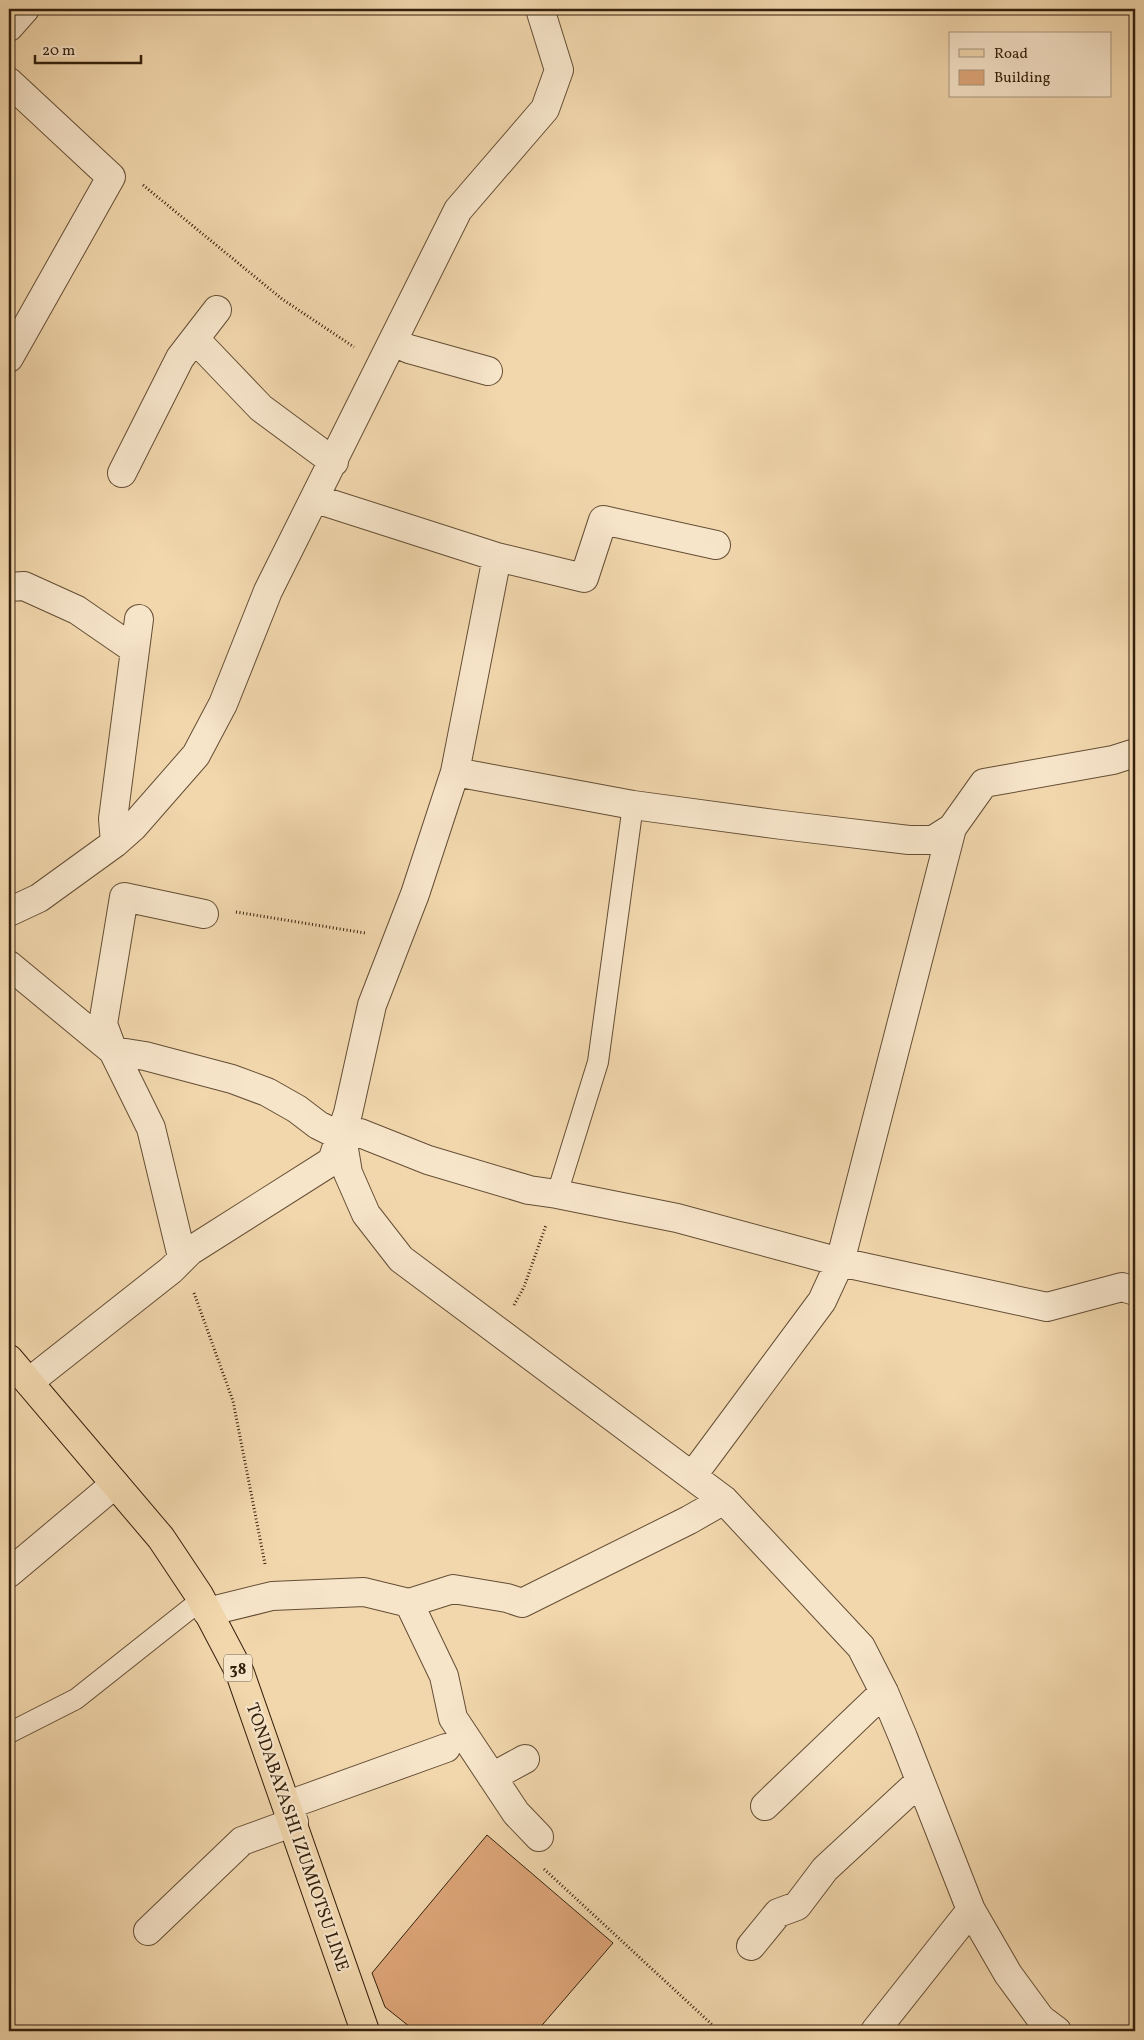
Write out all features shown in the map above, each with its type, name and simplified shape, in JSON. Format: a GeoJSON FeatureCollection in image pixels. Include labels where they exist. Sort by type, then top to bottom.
{"type":"FeatureCollection","features":[{"type":"Feature","properties":{"kind":"main road","name":"TONDABAYASHI IZUMIOTSU LINE"},"geometry":{"type":"LineString","coordinates":[[9,1359],[161,1538],[204,1606],[240,1673],[291,1814],[365,2031]]}},
{"type":"Feature","properties":{"kind":"street"},"geometry":{"type":"LineString","coordinates":[[9,27],[25,9]]}},
{"type":"Feature","properties":{"kind":"street"},"geometry":{"type":"LineString","coordinates":[[9,912],[39,898],[115,843],[133,826],[196,755],[223,704],[268,591],[316,499],[458,210],[545,109],[559,70],[540,9]]}},
{"type":"Feature","properties":{"kind":"street"},"geometry":{"type":"LineString","coordinates":[[9,82],[111,177],[9,358]]}},
{"type":"Feature","properties":{"kind":"street"},"geometry":{"type":"LineString","coordinates":[[122,473],[180,358],[217,310]]}},
{"type":"Feature","properties":{"kind":"street"},"geometry":{"type":"LineString","coordinates":[[195,339],[261,408],[334,462]]}},
{"type":"Feature","properties":{"kind":"street"},"geometry":{"type":"LineString","coordinates":[[387,354],[410,349],[488,371]]}},
{"type":"Feature","properties":{"kind":"street"},"geometry":{"type":"LineString","coordinates":[[316,499],[497,557],[584,578],[603,520],[716,545]]}},
{"type":"Feature","properties":{"kind":"street"},"geometry":{"type":"LineString","coordinates":[[29,1382],[171,1270],[182,1257],[332,1160],[342,1137],[372,1005],[415,894],[455,772],[497,557]]}},
{"type":"Feature","properties":{"kind":"street"},"geometry":{"type":"LineString","coordinates":[[9,587],[24,586],[76,610],[135,650]]}},
{"type":"Feature","properties":{"kind":"street"},"geometry":{"type":"LineString","coordinates":[[115,843],[113,819],[139,619]]}},
{"type":"Feature","properties":{"kind":"street"},"geometry":{"type":"LineString","coordinates":[[693,1476],[822,1301],[840,1262],[952,828],[984,783],[1113,760],[1135,753]]}},
{"type":"Feature","properties":{"kind":"street"},"geometry":{"type":"LineString","coordinates":[[455,772],[633,805],[909,840],[933,840],[952,828]]}},
{"type":"Feature","properties":{"kind":"street"},"geometry":{"type":"LineString","coordinates":[[182,1257],[151,1128],[113,1051],[103,1024],[124,897],[204,914]]}},
{"type":"Feature","properties":{"kind":"street"},"geometry":{"type":"LineString","coordinates":[[9,965],[113,1051],[145,1056],[232,1078],[267,1092],[297,1109],[318,1125],[342,1137],[360,1133],[428,1160],[529,1190],[677,1218],[840,1262],[1047,1307],[1122,1286],[1135,1291]]}},
{"type":"Feature","properties":{"kind":"street"},"geometry":{"type":"LineString","coordinates":[[342,1137],[348,1173],[366,1214],[400,1259],[724,1500],[861,1647],[884,1692],[971,1910],[1008,1974],[1041,2019],[1057,2031]]}},
{"type":"Feature","properties":{"kind":"street"},"geometry":{"type":"LineString","coordinates":[[9,1573],[115,1484]]}},
{"type":"Feature","properties":{"kind":"street"},"geometry":{"type":"LineString","coordinates":[[204,1606],[272,1596],[364,1592],[409,1603],[454,1589],[506,1598],[522,1603],[689,1520],[724,1500]]}},
{"type":"Feature","properties":{"kind":"street"},"geometry":{"type":"LineString","coordinates":[[409,1603],[444,1676],[453,1718],[516,1813],[539,1837]]}},
{"type":"Feature","properties":{"kind":"street"},"geometry":{"type":"LineString","coordinates":[[765,1806],[884,1692]]}},
{"type":"Feature","properties":{"kind":"street"},"geometry":{"type":"LineString","coordinates":[[148,1931],[242,1841],[291,1814],[446,1748]]}},
{"type":"Feature","properties":{"kind":"street"},"geometry":{"type":"LineString","coordinates":[[492,1777],[525,1760]]}},
{"type":"Feature","properties":{"kind":"street"},"geometry":{"type":"LineString","coordinates":[[751,1946],[778,1912],[797,1906],[825,1869],[919,1782]]}},
{"type":"Feature","properties":{"kind":"street"},"geometry":{"type":"LineString","coordinates":[[875,2031],[971,1910]]}},
{"type":"Feature","properties":{"kind":"lane"},"geometry":{"type":"LineString","coordinates":[[557,1194],[598,1062],[633,805]]}},
{"type":"Feature","properties":{"kind":"lane"},"geometry":{"type":"LineString","coordinates":[[9,1733],[76,1699],[204,1606]]}},
{"type":"Feature","properties":{"kind":"path"},"geometry":{"type":"LineString","coordinates":[[111,177],[128,174],[282,299],[387,354]]}},
{"type":"Feature","properties":{"kind":"path"},"geometry":{"type":"LineString","coordinates":[[204,914],[218,909],[398,938]]}},
{"type":"Feature","properties":{"kind":"path"},"geometry":{"type":"LineString","coordinates":[[498,1333],[524,1287],[557,1194]]}},
{"type":"Feature","properties":{"kind":"path"},"geometry":{"type":"LineString","coordinates":[[182,1257],[233,1401],[272,1596]]}},
{"type":"Feature","properties":{"kind":"building"},"geometry":{"type":"Polygon","coordinates":[[[487,1835],[613,1943],[537,2031],[415,2031],[385,2007],[372,1973],[487,1835]]]}}]}
